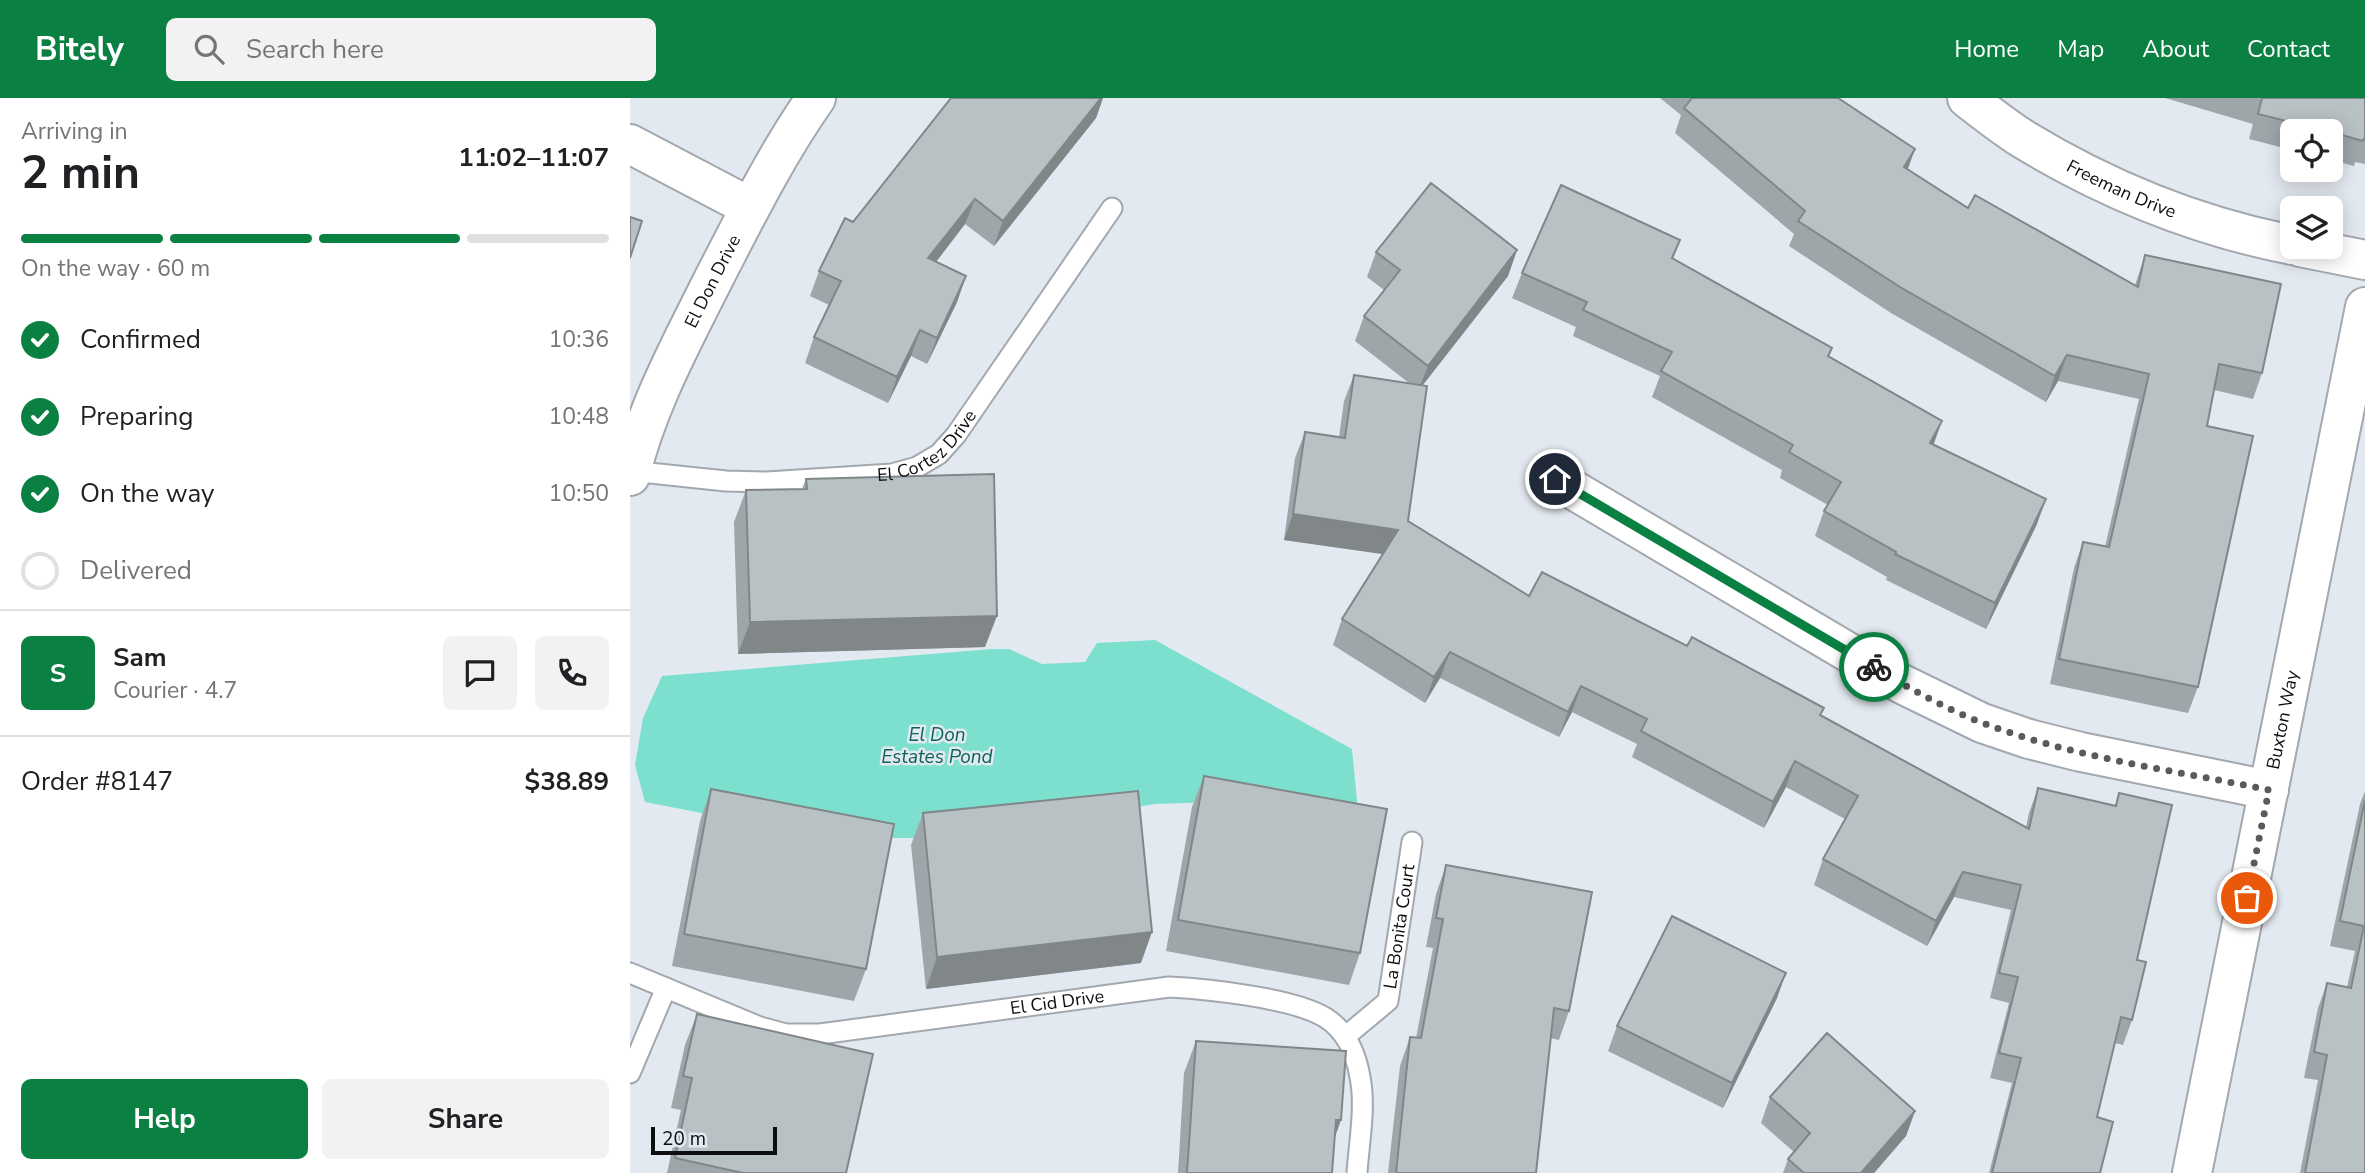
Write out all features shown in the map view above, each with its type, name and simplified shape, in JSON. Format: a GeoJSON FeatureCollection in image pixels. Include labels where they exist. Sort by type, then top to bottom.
{"type":"FeatureCollection","features":[{"type":"Feature","properties":{"kind":"street","name":"El Don Drive"},"geometry":{"type":"LineString","coordinates":[[630,473],[647,418],[663,379],[750,207],[816,98]]}},
{"type":"Feature","properties":{"kind":"street","name":"Freeman Drive"},"geometry":{"type":"LineString","coordinates":[[1967,98],[2021,138],[2139,200],[2200,223],[2280,242]]}},
{"type":"Feature","properties":{"kind":"street"},"geometry":{"type":"LineString","coordinates":[[630,144],[750,207]]}},
{"type":"Feature","properties":{"kind":"street"},"geometry":{"type":"LineString","coordinates":[[2343,256],[2365,260]]}},
{"type":"Feature","properties":{"kind":"street","name":"Buxton Way"},"geometry":{"type":"LineString","coordinates":[[2192,1173],[2365,307]]}},
{"type":"Feature","properties":{"kind":"street"},"geometry":{"type":"LineString","coordinates":[[1555,479],[1902,684],[1982,723],[2029,739],[2081,752],[2269,790]]}},
{"type":"Feature","properties":{"kind":"lane","name":"El Cortez Drive"},"geometry":{"type":"LineString","coordinates":[[630,473],[767,482],[892,474],[917,467],[939,454],[956,435],[1112,208]]}},
{"type":"Feature","properties":{"kind":"lane","name":"La Bonita Court"},"geometry":{"type":"LineString","coordinates":[[1346,1037],[1388,1001],[1412,842]]}},
{"type":"Feature","properties":{"kind":"lane","name":"El Cid Drive"},"geometry":{"type":"LineString","coordinates":[[630,973],[760,1027],[786,1034],[820,1034],[1169,987],[1207,989],[1303,1007],[1327,1019],[1346,1037],[1356,1057],[1361,1079],[1362,1103],[1357,1173]]}},
{"type":"Feature","properties":{"kind":"lane"},"geometry":{"type":"LineString","coordinates":[[630,1073],[666,988]]}},
{"type":"Feature","properties":{"kind":"water","name":"El Don Estates Pond"},"geometry":{"type":"Polygon","coordinates":[[[1155,640],[1352,749],[1359,822],[1221,802],[1155,804],[946,838],[870,838],[712,815],[645,802],[635,765],[643,718],[662,676],[992,649],[1009,649],[1042,664],[1085,662],[1097,643],[1155,640]]]}},
{"type":"Feature","properties":{"kind":"building"},"geometry":{"type":"Polygon","coordinates":[[[951,98],[1101,98],[1003,221],[975,199],[928,258],[966,276],[937,338],[920,330],[897,377],[814,337],[841,281],[819,271],[845,218],[853,222],[951,98]]]}},
{"type":"Feature","properties":{"kind":"building"},"geometry":{"type":"Polygon","coordinates":[[[1692,98],[1838,98],[1915,149],[1904,167],[1968,208],[1975,195],[2138,287],[2145,255],[2281,284],[2262,373],[2219,364],[2207,426],[2253,436],[2198,687],[2059,659],[2083,542],[2109,547],[2149,374],[2067,355],[2055,376],[1900,287],[1798,221],[1805,211],[1684,108],[1692,98]]]}},
{"type":"Feature","properties":{"kind":"building"},"geometry":{"type":"Polygon","coordinates":[[[2262,98],[2365,98],[2365,137],[2363,141],[2343,135],[2343,119],[2280,120],[2258,114],[2262,98]]]}},
{"type":"Feature","properties":{"kind":"building"},"geometry":{"type":"Polygon","coordinates":[[[1431,183],[1517,250],[1428,366],[1364,316],[1400,270],[1376,252],[1431,183]]]}},
{"type":"Feature","properties":{"kind":"building"},"geometry":{"type":"Polygon","coordinates":[[[1561,185],[1680,240],[1672,258],[1832,348],[1828,356],[1942,421],[1930,443],[2046,499],[1995,603],[1895,554],[1896,552],[1824,511],[1841,482],[1789,452],[1793,445],[1661,371],[1672,352],[1583,310],[1587,302],[1522,273],[1561,185]]]}},
{"type":"Feature","properties":{"kind":"building"},"geometry":{"type":"Polygon","coordinates":[[[630,217],[642,221],[630,258],[630,217]]]}},
{"type":"Feature","properties":{"kind":"building"},"geometry":{"type":"Polygon","coordinates":[[[1354,375],[1427,386],[1408,521],[1529,596],[1542,572],[1687,646],[1692,637],[1824,708],[1820,715],[2029,829],[2038,788],[2116,806],[2119,793],[2172,805],[2137,960],[2146,962],[2132,1020],[2121,1017],[2097,1117],[2113,1122],[2100,1173],[1992,1173],[2021,1058],[1999,1053],[2018,977],[1999,973],[2021,885],[1963,872],[1936,921],[1823,859],[1858,796],[1795,761],[1773,802],[1641,731],[1647,719],[1581,686],[1568,712],[1450,652],[1434,677],[1342,619],[1398,530],[1293,514],[1305,432],[1345,438],[1354,375]]]}},
{"type":"Feature","properties":{"kind":"building"},"geometry":{"type":"Polygon","coordinates":[[[994,474],[997,616],[750,622],[746,490],[807,489],[806,479],[994,474]]]}},
{"type":"Feature","properties":{"kind":"building"},"geometry":{"type":"Polygon","coordinates":[[[1204,776],[1387,809],[1360,953],[1178,920],[1204,776]]]}},
{"type":"Feature","properties":{"kind":"building"},"geometry":{"type":"Polygon","coordinates":[[[711,789],[894,824],[866,969],[684,934],[711,789]]]}},
{"type":"Feature","properties":{"kind":"building"},"geometry":{"type":"Polygon","coordinates":[[[1138,791],[1152,932],[937,957],[923,813],[1138,791]]]}},
{"type":"Feature","properties":{"kind":"building"},"geometry":{"type":"Polygon","coordinates":[[[2365,800],[2365,1173],[2305,1173],[2327,1055],[2314,1052],[2327,983],[2351,988],[2364,926],[2340,921],[2365,800]]]}},
{"type":"Feature","properties":{"kind":"building"},"geometry":{"type":"Polygon","coordinates":[[[1446,865],[1592,892],[1569,1011],[1554,1008],[1536,1173],[1396,1173],[1410,1037],[1421,1038],[1443,919],[1436,918],[1446,865]]]}},
{"type":"Feature","properties":{"kind":"building"},"geometry":{"type":"Polygon","coordinates":[[[1672,916],[1786,973],[1732,1083],[1617,1026],[1672,916]]]}},
{"type":"Feature","properties":{"kind":"building"},"geometry":{"type":"Polygon","coordinates":[[[697,1014],[873,1054],[846,1173],[743,1173],[675,1158],[692,1078],[683,1076],[697,1014]]]}},
{"type":"Feature","properties":{"kind":"building"},"geometry":{"type":"Polygon","coordinates":[[[1827,1033],[1915,1111],[1861,1173],[1804,1173],[1788,1159],[1810,1133],[1770,1097],[1827,1033]]]}},
{"type":"Feature","properties":{"kind":"building"},"geometry":{"type":"Polygon","coordinates":[[[1196,1041],[1346,1051],[1341,1120],[1336,1120],[1332,1173],[1187,1173],[1196,1041]]]}},
{"type":"Feature","properties":{"kind":"way so far"},"geometry":{"type":"LineString","coordinates":[[1874,667],[1943,705],[1982,723],[2029,739],[2269,790],[2247,898]]}},
{"type":"Feature","properties":{"kind":"route"},"geometry":{"type":"LineString","coordinates":[[1555,479],[1874,667]]}}]}
